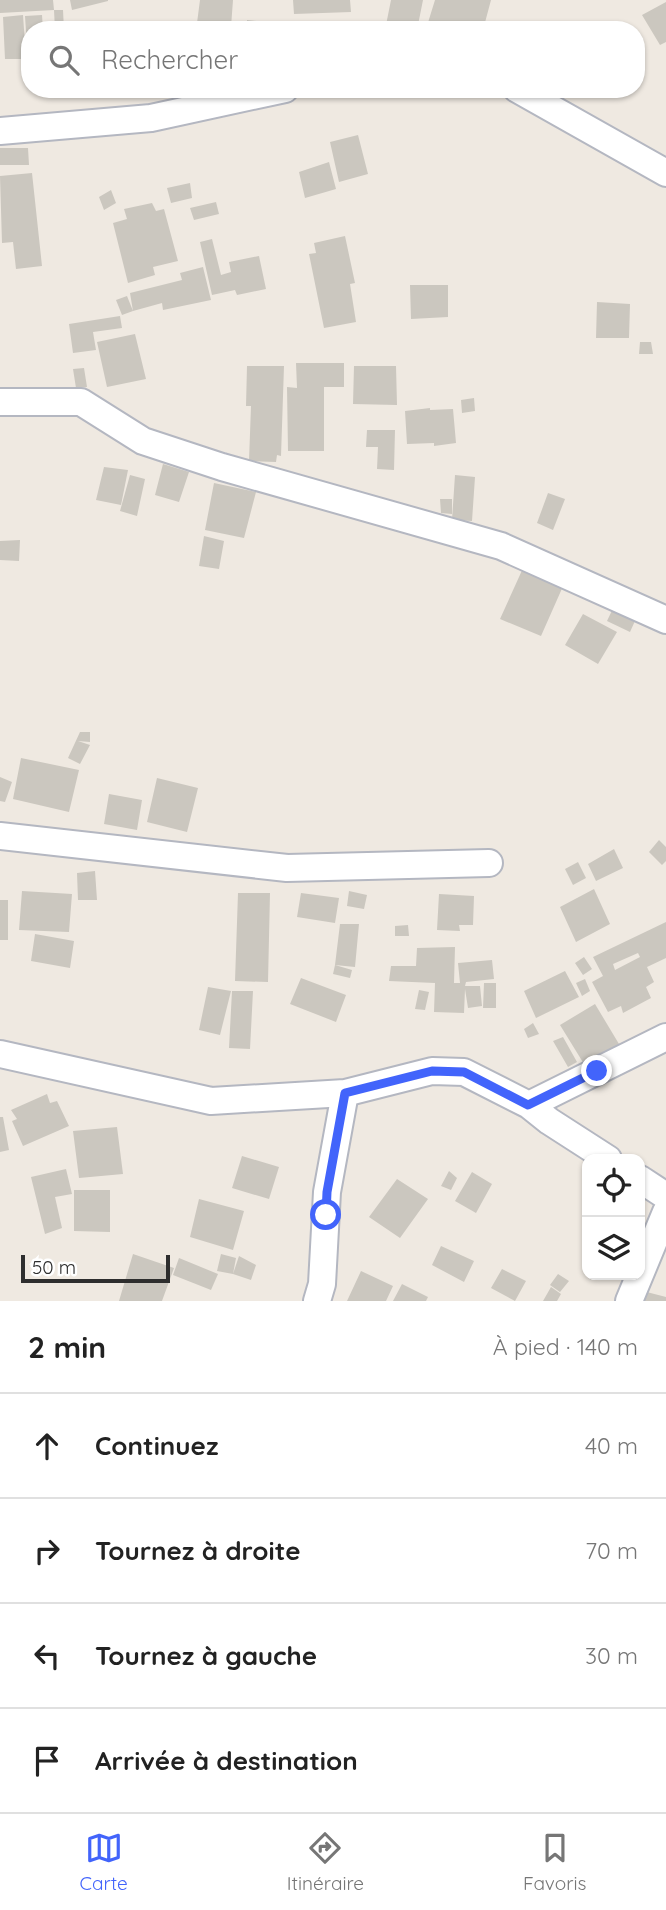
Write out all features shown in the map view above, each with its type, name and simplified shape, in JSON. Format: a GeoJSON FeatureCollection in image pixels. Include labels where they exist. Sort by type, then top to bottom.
{"type":"FeatureCollection","features":[{"type":"Feature","properties":{"kind":"street"},"geometry":{"type":"LineString","coordinates":[[0,131],[151,118],[243,98]]}},
{"type":"Feature","properties":{"kind":"street"},"geometry":{"type":"LineString","coordinates":[[533,98],[666,173]]}},
{"type":"Feature","properties":{"kind":"street"},"geometry":{"type":"LineString","coordinates":[[0,402],[81,402],[143,441],[222,467],[501,546],[666,620]]}},
{"type":"Feature","properties":{"kind":"street"},"geometry":{"type":"LineString","coordinates":[[0,836],[287,868],[489,863]]}},
{"type":"Feature","properties":{"kind":"street"},"geometry":{"type":"LineString","coordinates":[[528,1105],[666,1037]]}},
{"type":"Feature","properties":{"kind":"street"},"geometry":{"type":"LineString","coordinates":[[0,1054],[211,1101],[345,1093],[432,1071],[464,1072],[528,1105],[600,1154]]}},
{"type":"Feature","properties":{"kind":"street"},"geometry":{"type":"LineString","coordinates":[[317,1301],[322,1284],[327,1192],[345,1093]]}},
{"type":"Feature","properties":{"kind":"street"},"geometry":{"type":"LineString","coordinates":[[645,1183],[666,1196]]}},
{"type":"Feature","properties":{"kind":"street"},"geometry":{"type":"LineString","coordinates":[[629,1301],[666,1212]]}},
{"type":"Feature","properties":{"kind":"building"},"geometry":{"type":"Polygon","coordinates":[[[0,0],[53,0],[54,10],[0,13],[0,0]]]}},
{"type":"Feature","properties":{"kind":"building"},"geometry":{"type":"Polygon","coordinates":[[[70,0],[108,0],[108,1],[72,10],[70,0]]]}},
{"type":"Feature","properties":{"kind":"building"},"geometry":{"type":"Polygon","coordinates":[[[200,0],[233,0],[231,21],[197,21],[200,0]]]}},
{"type":"Feature","properties":{"kind":"building"},"geometry":{"type":"Polygon","coordinates":[[[293,0],[350,0],[351,12],[294,14],[293,0]]]}},
{"type":"Feature","properties":{"kind":"building"},"geometry":{"type":"Polygon","coordinates":[[[391,0],[423,0],[419,21],[387,21],[391,0]]]}},
{"type":"Feature","properties":{"kind":"building"},"geometry":{"type":"Polygon","coordinates":[[[435,0],[491,0],[485,21],[428,21],[435,0]]]}},
{"type":"Feature","properties":{"kind":"building"},"geometry":{"type":"Polygon","coordinates":[[[666,2],[666,42],[660,45],[642,15],[666,2]]]}},
{"type":"Feature","properties":{"kind":"building"},"geometry":{"type":"Polygon","coordinates":[[[54,10],[63,10],[64,21],[55,21],[54,10]]]}},
{"type":"Feature","properties":{"kind":"building"},"geometry":{"type":"Polygon","coordinates":[[[23,15],[21,59],[5,59],[3,17],[23,15]]]}},
{"type":"Feature","properties":{"kind":"building"},"geometry":{"type":"Polygon","coordinates":[[[42,15],[42,21],[25,21],[25,16],[42,15]]]}},
{"type":"Feature","properties":{"kind":"building"},"geometry":{"type":"Polygon","coordinates":[[[358,135],[368,174],[339,182],[330,142],[358,135]]]}},
{"type":"Feature","properties":{"kind":"building"},"geometry":{"type":"Polygon","coordinates":[[[0,148],[28,148],[29,165],[0,165],[0,148]]]}},
{"type":"Feature","properties":{"kind":"building"},"geometry":{"type":"Polygon","coordinates":[[[329,162],[336,189],[305,198],[299,172],[329,162]]]}},
{"type":"Feature","properties":{"kind":"building"},"geometry":{"type":"Polygon","coordinates":[[[32,173],[42,266],[16,269],[13,242],[2,243],[0,176],[32,173]]]}},
{"type":"Feature","properties":{"kind":"building"},"geometry":{"type":"Polygon","coordinates":[[[190,183],[192,198],[171,203],[167,188],[190,183]]]}},
{"type":"Feature","properties":{"kind":"building"},"geometry":{"type":"Polygon","coordinates":[[[111,190],[116,203],[104,210],[99,197],[111,190]]]}},
{"type":"Feature","properties":{"kind":"building"},"geometry":{"type":"Polygon","coordinates":[[[216,202],[219,214],[194,220],[190,208],[216,202]]]}},
{"type":"Feature","properties":{"kind":"building"},"geometry":{"type":"Polygon","coordinates":[[[152,203],[156,211],[164,209],[178,261],[153,267],[155,275],[128,283],[113,223],[127,219],[124,209],[152,203]]]}},
{"type":"Feature","properties":{"kind":"building"},"geometry":{"type":"Polygon","coordinates":[[[345,236],[355,283],[350,284],[356,322],[324,328],[309,254],[316,253],[314,243],[345,236]]]}},
{"type":"Feature","properties":{"kind":"building"},"geometry":{"type":"Polygon","coordinates":[[[212,239],[221,275],[231,272],[229,262],[259,256],[266,289],[237,295],[235,290],[212,295],[200,242],[212,239]]]}},
{"type":"Feature","properties":{"kind":"building"},"geometry":{"type":"Polygon","coordinates":[[[203,267],[211,300],[163,310],[162,303],[133,311],[130,293],[182,280],[180,273],[203,267]]]}},
{"type":"Feature","properties":{"kind":"building"},"geometry":{"type":"Polygon","coordinates":[[[410,285],[448,285],[448,317],[411,319],[410,285]]]}},
{"type":"Feature","properties":{"kind":"building"},"geometry":{"type":"Polygon","coordinates":[[[127,296],[133,311],[122,315],[116,300],[127,296]]]}},
{"type":"Feature","properties":{"kind":"building"},"geometry":{"type":"Polygon","coordinates":[[[597,302],[630,304],[629,338],[596,338],[597,302]]]}},
{"type":"Feature","properties":{"kind":"building"},"geometry":{"type":"Polygon","coordinates":[[[120,316],[122,328],[93,332],[96,350],[73,353],[69,324],[120,316]]]}},
{"type":"Feature","properties":{"kind":"building"},"geometry":{"type":"Polygon","coordinates":[[[135,334],[146,379],[107,387],[97,342],[135,334]]]}},
{"type":"Feature","properties":{"kind":"building"},"geometry":{"type":"Polygon","coordinates":[[[640,342],[651,342],[653,354],[639,354],[640,342]]]}},
{"type":"Feature","properties":{"kind":"building"},"geometry":{"type":"Polygon","coordinates":[[[296,363],[344,363],[344,387],[324,387],[324,451],[288,451],[287,387],[297,388],[296,363]]]}},
{"type":"Feature","properties":{"kind":"building"},"geometry":{"type":"Polygon","coordinates":[[[247,366],[284,366],[281,456],[277,455],[276,462],[249,461],[251,406],[246,406],[247,366]]]}},
{"type":"Feature","properties":{"kind":"building"},"geometry":{"type":"Polygon","coordinates":[[[354,366],[396,366],[397,405],[353,404],[354,366]]]}},
{"type":"Feature","properties":{"kind":"building"},"geometry":{"type":"Polygon","coordinates":[[[84,368],[87,387],[76,388],[73,369],[84,368]]]}},
{"type":"Feature","properties":{"kind":"building"},"geometry":{"type":"Polygon","coordinates":[[[474,398],[475,411],[462,413],[461,400],[474,398]]]}},
{"type":"Feature","properties":{"kind":"building"},"geometry":{"type":"Polygon","coordinates":[[[453,409],[456,443],[434,446],[434,443],[407,444],[405,411],[453,409]]]}},
{"type":"Feature","properties":{"kind":"building"},"geometry":{"type":"Polygon","coordinates":[[[367,430],[395,430],[394,470],[377,469],[378,447],[366,447],[367,430]]]}},
{"type":"Feature","properties":{"kind":"building"},"geometry":{"type":"Polygon","coordinates":[[[163,464],[189,472],[179,502],[155,495],[163,464]]]}},
{"type":"Feature","properties":{"kind":"building"},"geometry":{"type":"Polygon","coordinates":[[[104,467],[128,470],[121,505],[96,500],[104,467]]]}},
{"type":"Feature","properties":{"kind":"building"},"geometry":{"type":"Polygon","coordinates":[[[130,475],[145,479],[137,516],[120,511],[130,475]]]}},
{"type":"Feature","properties":{"kind":"building"},"geometry":{"type":"Polygon","coordinates":[[[455,475],[475,477],[472,521],[452,520],[455,475]]]}},
{"type":"Feature","properties":{"kind":"building"},"geometry":{"type":"Polygon","coordinates":[[[214,483],[256,492],[244,538],[205,530],[214,483]]]}},
{"type":"Feature","properties":{"kind":"building"},"geometry":{"type":"Polygon","coordinates":[[[548,493],[565,499],[553,530],[537,523],[548,493]]]}},
{"type":"Feature","properties":{"kind":"building"},"geometry":{"type":"Polygon","coordinates":[[[440,499],[452,499],[452,514],[441,513],[440,499]]]}},
{"type":"Feature","properties":{"kind":"building"},"geometry":{"type":"Polygon","coordinates":[[[204,536],[224,541],[219,569],[199,566],[204,536]]]}},
{"type":"Feature","properties":{"kind":"building"},"geometry":{"type":"Polygon","coordinates":[[[20,540],[19,561],[0,560],[0,541],[20,540]]]}},
{"type":"Feature","properties":{"kind":"building"},"geometry":{"type":"Polygon","coordinates":[[[524,566],[564,584],[541,636],[500,619],[524,566]]]}},
{"type":"Feature","properties":{"kind":"building"},"geometry":{"type":"Polygon","coordinates":[[[617,600],[639,612],[630,632],[607,621],[617,600]]]}},
{"type":"Feature","properties":{"kind":"building"},"geometry":{"type":"Polygon","coordinates":[[[583,614],[617,632],[598,664],[565,645],[583,614]]]}},
{"type":"Feature","properties":{"kind":"building"},"geometry":{"type":"Polygon","coordinates":[[[80,732],[90,732],[90,742],[78,741],[90,745],[80,764],[68,758],[80,732]]]}},
{"type":"Feature","properties":{"kind":"building"},"geometry":{"type":"Polygon","coordinates":[[[21,758],[79,770],[69,812],[13,799],[21,758]]]}},
{"type":"Feature","properties":{"kind":"building"},"geometry":{"type":"Polygon","coordinates":[[[0,777],[12,782],[5,802],[0,801],[0,777]]]}},
{"type":"Feature","properties":{"kind":"building"},"geometry":{"type":"Polygon","coordinates":[[[157,778],[198,788],[187,832],[147,822],[157,778]]]}},
{"type":"Feature","properties":{"kind":"building"},"geometry":{"type":"Polygon","coordinates":[[[109,794],[142,800],[137,830],[104,824],[109,794]]]}},
{"type":"Feature","properties":{"kind":"building"},"geometry":{"type":"Polygon","coordinates":[[[659,840],[666,847],[666,861],[662,865],[649,852],[659,840]]]}},
{"type":"Feature","properties":{"kind":"building"},"geometry":{"type":"Polygon","coordinates":[[[614,849],[623,868],[596,881],[588,864],[614,849]]]}},
{"type":"Feature","properties":{"kind":"building"},"geometry":{"type":"Polygon","coordinates":[[[578,862],[586,878],[573,885],[565,869],[578,862]]]}},
{"type":"Feature","properties":{"kind":"building"},"geometry":{"type":"Polygon","coordinates":[[[95,871],[97,900],[78,900],[77,873],[95,871]]]}},
{"type":"Feature","properties":{"kind":"building"},"geometry":{"type":"Polygon","coordinates":[[[594,889],[610,924],[576,942],[560,907],[594,889]]]}},
{"type":"Feature","properties":{"kind":"building"},"geometry":{"type":"Polygon","coordinates":[[[22,891],[72,894],[69,932],[19,930],[22,891]]]}},
{"type":"Feature","properties":{"kind":"building"},"geometry":{"type":"Polygon","coordinates":[[[349,891],[367,895],[364,909],[347,906],[349,891]]]}},
{"type":"Feature","properties":{"kind":"building"},"geometry":{"type":"Polygon","coordinates":[[[238,893],[270,893],[268,982],[235,981],[238,893]]]}},
{"type":"Feature","properties":{"kind":"building"},"geometry":{"type":"Polygon","coordinates":[[[301,893],[339,898],[335,923],[297,917],[301,893]]]}},
{"type":"Feature","properties":{"kind":"building"},"geometry":{"type":"Polygon","coordinates":[[[439,894],[474,896],[473,925],[459,925],[460,931],[437,930],[439,894]]]}},
{"type":"Feature","properties":{"kind":"building"},"geometry":{"type":"Polygon","coordinates":[[[0,900],[8,900],[8,940],[0,940],[0,900]]]}},
{"type":"Feature","properties":{"kind":"building"},"geometry":{"type":"Polygon","coordinates":[[[666,922],[666,958],[647,967],[654,982],[646,987],[651,998],[623,1013],[621,1006],[608,1012],[592,982],[603,976],[593,957],[666,922]],[[638,953],[613,964],[615,970],[640,957],[638,953]]]}},
{"type":"Feature","properties":{"kind":"building"},"geometry":{"type":"Polygon","coordinates":[[[340,924],[359,924],[355,967],[335,965],[340,924]]]}},
{"type":"Feature","properties":{"kind":"building"},"geometry":{"type":"Polygon","coordinates":[[[408,925],[409,936],[395,936],[395,926],[408,925]]]}},
{"type":"Feature","properties":{"kind":"building"},"geometry":{"type":"Polygon","coordinates":[[[35,934],[74,941],[70,968],[31,961],[35,934]]]}},
{"type":"Feature","properties":{"kind":"building"},"geometry":{"type":"Polygon","coordinates":[[[455,947],[454,983],[460,983],[458,963],[492,960],[494,979],[466,982],[465,986],[480,986],[482,1006],[468,1008],[465,989],[464,1013],[434,1012],[435,983],[389,981],[391,966],[416,966],[417,948],[455,947]]]}},
{"type":"Feature","properties":{"kind":"building"},"geometry":{"type":"Polygon","coordinates":[[[584,957],[592,969],[583,975],[575,963],[584,957]]]}},
{"type":"Feature","properties":{"kind":"building"},"geometry":{"type":"Polygon","coordinates":[[[335,965],[352,970],[350,978],[333,974],[335,965]]]}},
{"type":"Feature","properties":{"kind":"building"},"geometry":{"type":"Polygon","coordinates":[[[565,971],[579,997],[536,1018],[524,991],[565,971]]]}},
{"type":"Feature","properties":{"kind":"building"},"geometry":{"type":"Polygon","coordinates":[[[301,978],[346,995],[336,1022],[290,1004],[301,978]]]}},
{"type":"Feature","properties":{"kind":"building"},"geometry":{"type":"Polygon","coordinates":[[[585,979],[590,991],[582,996],[576,983],[585,979]]]}},
{"type":"Feature","properties":{"kind":"building"},"geometry":{"type":"Polygon","coordinates":[[[484,983],[496,983],[496,1008],[483,1008],[484,983]]]}},
{"type":"Feature","properties":{"kind":"building"},"geometry":{"type":"Polygon","coordinates":[[[208,987],[231,991],[220,1035],[199,1030],[208,987]]]}},
{"type":"Feature","properties":{"kind":"building"},"geometry":{"type":"Polygon","coordinates":[[[419,990],[429,992],[425,1010],[415,1009],[419,990]]]}},
{"type":"Feature","properties":{"kind":"building"},"geometry":{"type":"Polygon","coordinates":[[[232,991],[253,991],[250,1049],[229,1048],[232,991]]]}},
{"type":"Feature","properties":{"kind":"building"},"geometry":{"type":"Polygon","coordinates":[[[595,1004],[619,1044],[584,1064],[560,1025],[595,1004]]]}},
{"type":"Feature","properties":{"kind":"building"},"geometry":{"type":"Polygon","coordinates":[[[533,1023],[539,1034],[528,1038],[524,1029],[533,1023]]]}},
{"type":"Feature","properties":{"kind":"building"},"geometry":{"type":"Polygon","coordinates":[[[563,1037],[577,1062],[568,1067],[553,1041],[563,1037]]]}},
{"type":"Feature","properties":{"kind":"building"},"geometry":{"type":"Polygon","coordinates":[[[47,1094],[50,1103],[57,1101],[69,1126],[23,1146],[12,1121],[17,1119],[11,1110],[47,1094]]]}},
{"type":"Feature","properties":{"kind":"building"},"geometry":{"type":"Polygon","coordinates":[[[0,1117],[3,1117],[9,1150],[0,1152],[0,1117]]]}},
{"type":"Feature","properties":{"kind":"building"},"geometry":{"type":"Polygon","coordinates":[[[117,1127],[123,1174],[79,1178],[73,1131],[117,1127]]]}},
{"type":"Feature","properties":{"kind":"building"},"geometry":{"type":"Polygon","coordinates":[[[242,1156],[279,1167],[269,1199],[232,1188],[242,1156]]]}},
{"type":"Feature","properties":{"kind":"building"},"geometry":{"type":"Polygon","coordinates":[[[66,1169],[72,1194],[55,1197],[62,1228],[45,1234],[31,1177],[66,1169]]]}},
{"type":"Feature","properties":{"kind":"building"},"geometry":{"type":"Polygon","coordinates":[[[449,1171],[457,1178],[451,1190],[441,1186],[449,1171]]]}},
{"type":"Feature","properties":{"kind":"building"},"geometry":{"type":"Polygon","coordinates":[[[472,1172],[492,1184],[476,1213],[455,1201],[472,1172]]]}},
{"type":"Feature","properties":{"kind":"building"},"geometry":{"type":"Polygon","coordinates":[[[397,1179],[428,1199],[400,1238],[369,1217],[397,1179]]]}},
{"type":"Feature","properties":{"kind":"building"},"geometry":{"type":"Polygon","coordinates":[[[74,1190],[110,1190],[110,1232],[74,1231],[74,1190]]]}},
{"type":"Feature","properties":{"kind":"building"},"geometry":{"type":"Polygon","coordinates":[[[199,1199],[244,1211],[233,1250],[190,1237],[199,1199]]]}},
{"type":"Feature","properties":{"kind":"building"},"geometry":{"type":"Polygon","coordinates":[[[441,1246],[474,1261],[464,1282],[432,1265],[441,1246]]]}},
{"type":"Feature","properties":{"kind":"building"},"geometry":{"type":"Polygon","coordinates":[[[133,1254],[174,1268],[162,1301],[119,1301],[133,1254]]]}},
{"type":"Feature","properties":{"kind":"building"},"geometry":{"type":"Polygon","coordinates":[[[221,1254],[236,1258],[233,1274],[217,1271],[221,1254]]]}},
{"type":"Feature","properties":{"kind":"building"},"geometry":{"type":"Polygon","coordinates":[[[239,1256],[256,1265],[251,1280],[233,1274],[239,1256]]]}},
{"type":"Feature","properties":{"kind":"building"},"geometry":{"type":"Polygon","coordinates":[[[179,1258],[218,1274],[211,1290],[173,1275],[179,1258]]]}},
{"type":"Feature","properties":{"kind":"building"},"geometry":{"type":"Polygon","coordinates":[[[502,1269],[526,1281],[515,1301],[491,1288],[502,1269]]]}},
{"type":"Feature","properties":{"kind":"building"},"geometry":{"type":"Polygon","coordinates":[[[361,1271],[393,1286],[386,1301],[347,1301],[361,1271]]]}},
{"type":"Feature","properties":{"kind":"building"},"geometry":{"type":"Polygon","coordinates":[[[558,1274],[569,1281],[560,1292],[550,1285],[558,1274]]]}},
{"type":"Feature","properties":{"kind":"building"},"geometry":{"type":"Polygon","coordinates":[[[402,1284],[428,1297],[426,1301],[393,1301],[402,1284]]]}},
{"type":"Feature","properties":{"kind":"building"},"geometry":{"type":"Polygon","coordinates":[[[551,1287],[561,1294],[557,1301],[543,1301],[551,1287]]]}},
{"type":"Feature","properties":{"kind":"building"},"geometry":{"type":"Polygon","coordinates":[[[639,1290],[666,1297],[666,1301],[636,1301],[639,1290]]]}},
{"type":"Feature","properties":{"kind":"route"},"geometry":{"type":"LineString","coordinates":[[326,1215],[327,1192],[345,1093],[432,1071],[464,1072],[528,1105],[597,1071]]}}]}
